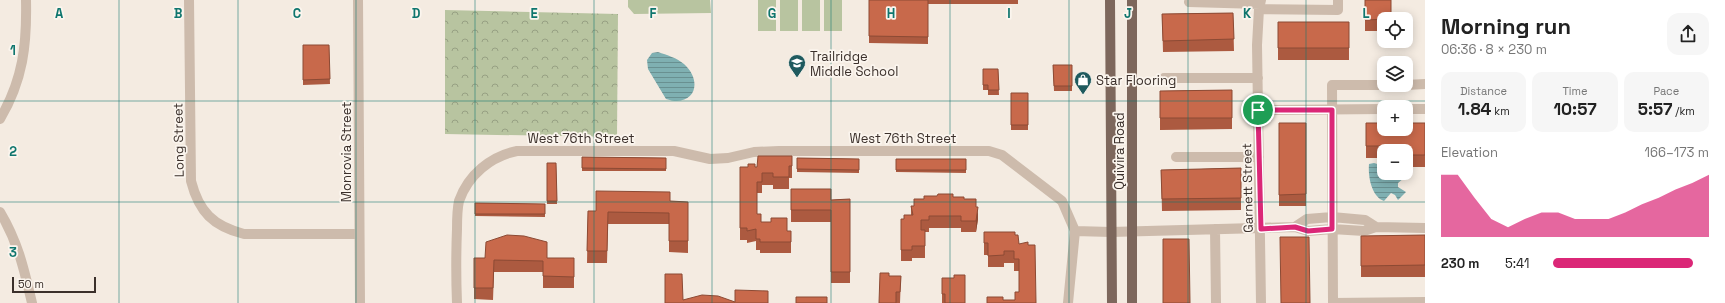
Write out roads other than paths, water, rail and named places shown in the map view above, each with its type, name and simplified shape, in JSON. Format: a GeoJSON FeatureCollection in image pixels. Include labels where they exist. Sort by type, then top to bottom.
{"type":"FeatureCollection","features":[{"type":"Feature","properties":{"kind":"main road","name":"Quivira Road"},"geometry":{"type":"LineString","coordinates":[[1110,0],[1112,303]]}},
{"type":"Feature","properties":{"kind":"main road","name":"Quivira Road"},"geometry":{"type":"LineString","coordinates":[[1132,0],[1132,303]]}},
{"type":"Feature","properties":{"kind":"street"},"geometry":{"type":"LineString","coordinates":[[0,119],[11,98],[19,77],[24,52],[26,0]]}},
{"type":"Feature","properties":{"kind":"street","name":"Long Street"},"geometry":{"type":"LineString","coordinates":[[190,0],[191,181],[195,195],[204,211],[215,222],[228,230],[244,234],[359,234]]}},
{"type":"Feature","properties":{"kind":"street","name":"Monrovia Street"},"geometry":{"type":"LineString","coordinates":[[358,0],[360,303]]}},
{"type":"Feature","properties":{"kind":"street"},"geometry":{"type":"LineString","coordinates":[[1190,0],[1189,2],[1258,3],[1338,10],[1338,0]]}},
{"type":"Feature","properties":{"kind":"street","name":"Garnett Street"},"geometry":{"type":"LineString","coordinates":[[1258,3],[1257,45],[1261,303]]}},
{"type":"Feature","properties":{"kind":"street"},"geometry":{"type":"LineString","coordinates":[[1164,78],[1258,78]]}},
{"type":"Feature","properties":{"kind":"street"},"geometry":{"type":"LineString","coordinates":[[1413,84],[1425,84]]}},
{"type":"Feature","properties":{"kind":"street"},"geometry":{"type":"LineString","coordinates":[[1377,85],[1332,85],[1333,303],[1425,302]]}},
{"type":"Feature","properties":{"kind":"street"},"geometry":{"type":"LineString","coordinates":[[1258,110],[1377,109]]}},
{"type":"Feature","properties":{"kind":"street"},"geometry":{"type":"LineString","coordinates":[[1413,109],[1425,109]]}},
{"type":"Feature","properties":{"kind":"street","name":"West 76th Street"},"geometry":{"type":"LineString","coordinates":[[457,303],[456,239],[459,202],[464,189],[481,168],[507,153],[517,151],[674,151],[710,159],[728,158],[754,152],[779,151],[989,151],[1002,155],[1062,201],[1075,231]]}},
{"type":"Feature","properties":{"kind":"street"},"geometry":{"type":"LineString","coordinates":[[1176,158],[1259,157]]}},
{"type":"Feature","properties":{"kind":"street"},"geometry":{"type":"LineString","coordinates":[[0,212],[10,228],[19,248],[32,303]]}},
{"type":"Feature","properties":{"kind":"street"},"geometry":{"type":"LineString","coordinates":[[1295,227],[1307,219],[1332,217],[1365,220],[1376,227]]}},
{"type":"Feature","properties":{"kind":"street"},"geometry":{"type":"LineString","coordinates":[[1068,303],[1075,231],[1111,232],[1131,230],[1261,229],[1295,227],[1308,231],[1332,229],[1364,231],[1376,227],[1425,228]]}},
{"type":"Feature","properties":{"kind":"street"},"geometry":{"type":"LineString","coordinates":[[1215,229],[1216,303]]}},
{"type":"Feature","properties":{"kind":"water"},"geometry":{"type":"Polygon","coordinates":[[[658,52],[678,60],[690,71],[694,78],[694,85],[693,92],[689,97],[676,101],[666,99],[648,69],[647,60],[652,53],[658,52]]]}},
{"type":"Feature","properties":{"kind":"water"},"geometry":{"type":"Polygon","coordinates":[[[1369,164],[1377,164],[1377,180],[1402,180],[1398,183],[1398,187],[1406,192],[1398,200],[1395,195],[1391,193],[1384,201],[1376,195],[1371,185],[1369,164]]]}},
{"type":"Feature","properties":{"kind":"place","name":"Trailridge Middle School"},"geometry":{"type":"Point","coordinates":[797,78]}},
{"type":"Feature","properties":{"kind":"place","name":"Star Flooring"},"geometry":{"type":"Point","coordinates":[1083,95]}}]}
